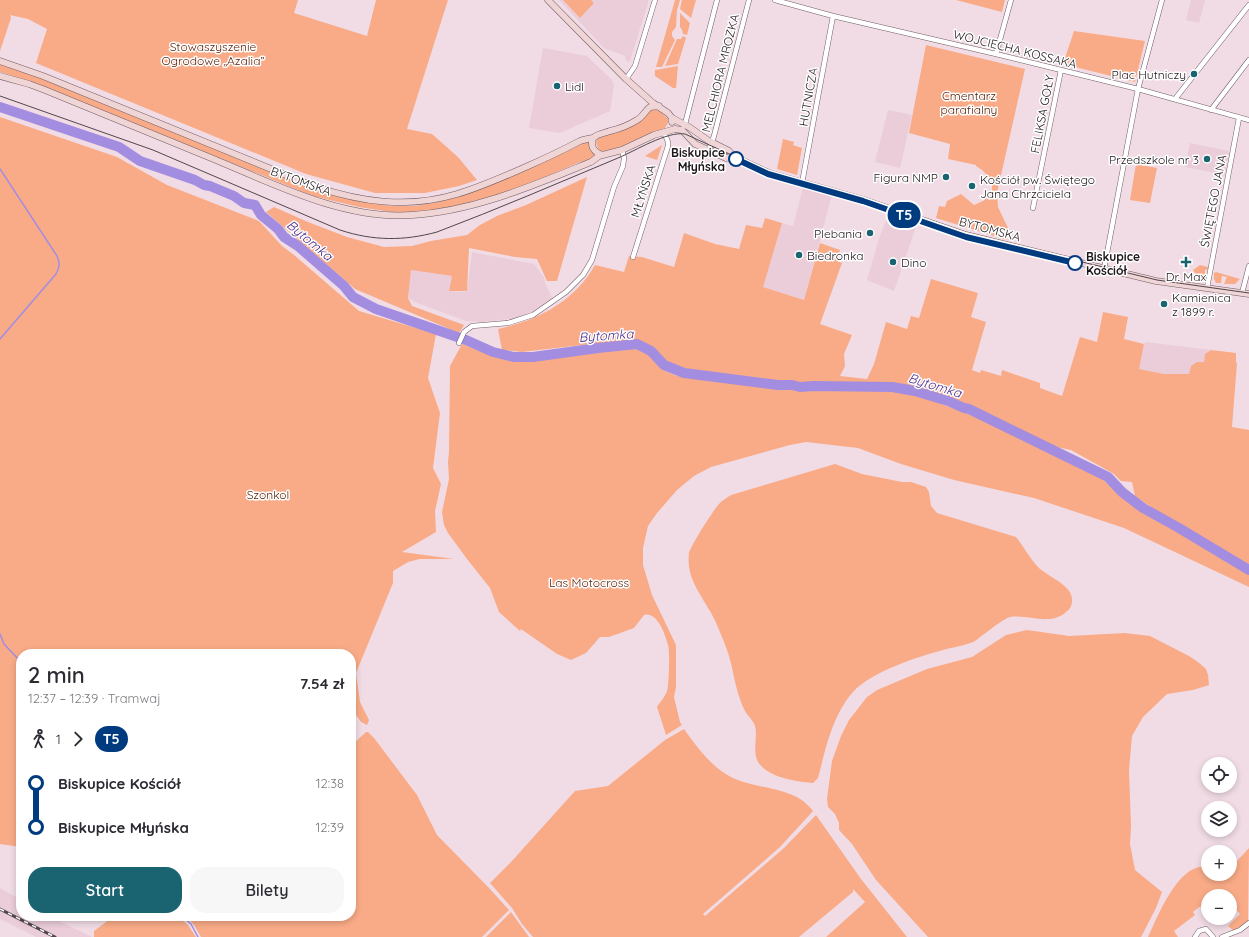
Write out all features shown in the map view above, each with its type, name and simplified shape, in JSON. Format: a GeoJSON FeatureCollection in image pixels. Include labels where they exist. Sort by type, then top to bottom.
{"type":"FeatureCollection","features":[{"type":"Feature","properties":{"kind":"street","name":"BYTOMSKA"},"geometry":{"type":"LineString","coordinates":[[548,0],[626,79],[677,122],[684,124],[712,143],[729,151],[734,157],[769,173],[864,200],[966,235],[1156,281],[1246,294]]}},
{"type":"Feature","properties":{"kind":"street"},"geometry":{"type":"LineString","coordinates":[[626,79],[635,66],[655,0]]}},
{"type":"Feature","properties":{"kind":"street"},"geometry":{"type":"LineString","coordinates":[[684,124],[718,0]]}},
{"type":"Feature","properties":{"kind":"street","name":"MELCHIORA MROZKA"},"geometry":{"type":"LineString","coordinates":[[709,150],[749,0]]}},
{"type":"Feature","properties":{"kind":"street","name":"WOJCIECHA KOSSAKA"},"geometry":{"type":"LineString","coordinates":[[775,0],[833,16],[1138,89],[1249,120]]}},
{"type":"Feature","properties":{"kind":"street"},"geometry":{"type":"LineString","coordinates":[[996,54],[1011,0]]}},
{"type":"Feature","properties":{"kind":"street"},"geometry":{"type":"LineString","coordinates":[[1104,269],[1138,89],[1162,0]]}},
{"type":"Feature","properties":{"kind":"street"},"geometry":{"type":"LineString","coordinates":[[1175,99],[1249,5]]}},
{"type":"Feature","properties":{"kind":"street","name":"HUTNICZA"},"geometry":{"type":"LineString","coordinates":[[802,183],[833,16]]}},
{"type":"Feature","properties":{"kind":"street"},"geometry":{"type":"LineString","coordinates":[[1212,110],[1249,60]]}},
{"type":"Feature","properties":{"kind":"street","name":"BYTOMSKA"},"geometry":{"type":"LineString","coordinates":[[0,61],[38,73],[313,186],[381,202],[411,203],[458,194],[534,163],[581,141],[595,137],[600,133],[609,132],[636,121],[646,110]]}},
{"type":"Feature","properties":{"kind":"street","name":"FELIKSA GOŁY"},"geometry":{"type":"LineString","coordinates":[[1033,208],[1061,70]]}},
{"type":"Feature","properties":{"kind":"street","name":"BYTOMSKA"},"geometry":{"type":"LineString","coordinates":[[0,76],[45,90],[297,193],[350,209],[386,215],[411,216],[468,206],[530,187],[591,162],[599,156],[622,150],[654,135],[675,129],[682,130],[692,142],[726,158],[734,157]]}},
{"type":"Feature","properties":{"kind":"street"},"geometry":{"type":"LineString","coordinates":[[644,94],[648,103],[646,110]]}},
{"type":"Feature","properties":{"kind":"street"},"geometry":{"type":"LineString","coordinates":[[646,110],[650,106],[659,106]]}},
{"type":"Feature","properties":{"kind":"street"},"geometry":{"type":"LineString","coordinates":[[666,131],[671,126],[672,118]]}},
{"type":"Feature","properties":{"kind":"street","name":"ŚWIĘTEGO JANA"},"geometry":{"type":"LineString","coordinates":[[1207,288],[1240,118]]}},
{"type":"Feature","properties":{"kind":"street","name":"MŁYŃSKA"},"geometry":{"type":"LineString","coordinates":[[633,257],[668,146],[666,131]]}},
{"type":"Feature","properties":{"kind":"street"},"geometry":{"type":"LineString","coordinates":[[595,137],[592,142],[594,148],[598,153],[603,155]]}},
{"type":"Feature","properties":{"kind":"street"},"geometry":{"type":"LineString","coordinates":[[460,343],[462,336],[472,326],[508,323],[533,315],[566,292],[583,275],[592,260],[614,187],[623,166],[624,158],[622,150]]}},
{"type":"Feature","properties":{"kind":"street"},"geometry":{"type":"LineString","coordinates":[[1246,294],[1249,266]]}},
{"type":"Feature","properties":{"kind":"street"},"geometry":{"type":"LineString","coordinates":[[1222,937],[1240,930],[1249,923]]}},
{"type":"Feature","properties":{"kind":"street"},"geometry":{"type":"LineString","coordinates":[[1195,937],[1202,929],[1206,929],[1213,937]]}},
{"type":"Feature","properties":{"kind":"shaded area"},"geometry":{"type":"Polygon","coordinates":[[[559,0],[649,0],[630,61],[628,62],[626,60],[625,56],[604,48],[559,0]]]}},
{"type":"Feature","properties":{"kind":"shaded area"},"geometry":{"type":"Polygon","coordinates":[[[1191,0],[1205,0],[1199,23],[1186,20],[1191,0]]]}},
{"type":"Feature","properties":{"kind":"shaded area"},"geometry":{"type":"Polygon","coordinates":[[[543,48],[587,56],[612,80],[614,85],[610,111],[560,133],[529,128],[543,48]]]}},
{"type":"Feature","properties":{"kind":"shaded area"},"geometry":{"type":"Polygon","coordinates":[[[888,110],[912,115],[900,168],[875,162],[888,110]]]}},
{"type":"Feature","properties":{"kind":"shaded area","name":"Przedszkole nr 3"},"geometry":{"type":"Polygon","coordinates":[[[1190,143],[1229,151],[1225,175],[1185,167],[1190,143]]]}},
{"type":"Feature","properties":{"kind":"shaded area"},"geometry":{"type":"Polygon","coordinates":[[[803,188],[832,195],[804,300],[762,287],[782,223],[793,226],[803,188]]]}},
{"type":"Feature","properties":{"kind":"shaded area"},"geometry":{"type":"Polygon","coordinates":[[[887,217],[916,227],[894,291],[867,280],[887,217]]]}},
{"type":"Feature","properties":{"kind":"shaded area"},"geometry":{"type":"Polygon","coordinates":[[[472,252],[534,264],[544,277],[545,283],[552,298],[551,301],[535,311],[519,318],[482,322],[466,321],[408,298],[411,270],[452,276],[449,291],[467,291],[472,252]]]}},
{"type":"Feature","properties":{"kind":"shaded area"},"geometry":{"type":"Polygon","coordinates":[[[1145,342],[1211,350],[1205,354],[1204,362],[1189,374],[1164,374],[1138,369],[1145,342]]]}},
{"type":"Feature","properties":{"kind":"shaded area"},"geometry":{"type":"Polygon","coordinates":[[[0,888],[16,897],[16,921],[59,921],[92,937],[36,937],[0,919],[0,888]]]}},
{"type":"Feature","properties":{"kind":"green space","name":"Stowaszyszenie Ogrodowe „Azalia”"},"geometry":{"type":"Polygon","coordinates":[[[0,0],[298,0],[294,13],[367,36],[376,0],[448,0],[407,129],[432,134],[458,157],[477,180],[459,186],[425,193],[375,193],[306,174],[36,63],[47,29],[28,19],[10,15],[11,18],[0,51],[0,0]]]}},
{"type":"Feature","properties":{"kind":"green space"},"geometry":{"type":"Polygon","coordinates":[[[563,0],[591,0],[594,3],[580,18],[563,0]]]}},
{"type":"Feature","properties":{"kind":"green space"},"geometry":{"type":"Polygon","coordinates":[[[675,0],[680,0],[677,10],[676,27],[672,32],[672,36],[675,40],[662,67],[656,67],[675,0]]]}},
{"type":"Feature","properties":{"kind":"green space"},"geometry":{"type":"Polygon","coordinates":[[[682,0],[696,0],[691,18],[680,9],[682,0]]]}},
{"type":"Feature","properties":{"kind":"green space"},"geometry":{"type":"Polygon","coordinates":[[[956,0],[1005,0],[1002,12],[956,0]]]}},
{"type":"Feature","properties":{"kind":"green space"},"geometry":{"type":"Polygon","coordinates":[[[680,13],[690,23],[687,35],[683,34],[680,27],[680,13]]]}},
{"type":"Feature","properties":{"kind":"green space"},"geometry":{"type":"Polygon","coordinates":[[[1074,31],[1145,41],[1135,82],[1063,64],[1074,31]]]}},
{"type":"Feature","properties":{"kind":"green space"},"geometry":{"type":"Polygon","coordinates":[[[683,36],[686,38],[678,64],[665,66],[677,39],[681,39],[683,36]]]}},
{"type":"Feature","properties":{"kind":"green space","name":"Cmentarz parafialny"},"geometry":{"type":"Polygon","coordinates":[[[926,45],[1025,69],[997,193],[998,207],[1008,228],[1007,240],[936,218],[939,206],[945,207],[947,201],[961,194],[974,205],[983,201],[992,194],[992,180],[976,165],[948,159],[950,144],[909,133],[926,45]]]}},
{"type":"Feature","properties":{"kind":"green space"},"geometry":{"type":"Polygon","coordinates":[[[0,64],[40,78],[313,189],[360,201],[391,206],[415,206],[462,196],[507,178],[589,141],[596,155],[586,162],[580,162],[529,184],[503,193],[455,206],[420,212],[391,212],[359,207],[313,196],[38,84],[0,72],[0,64]]]}},
{"type":"Feature","properties":{"kind":"green space"},"geometry":{"type":"Polygon","coordinates":[[[678,66],[676,88],[673,88],[655,76],[655,70],[678,66]]]}},
{"type":"Feature","properties":{"kind":"green space"},"geometry":{"type":"Polygon","coordinates":[[[653,109],[660,111],[668,119],[668,123],[665,128],[638,139],[628,145],[605,152],[598,149],[596,142],[600,137],[653,109]]]}},
{"type":"Feature","properties":{"kind":"green space","name":"Szonkol"},"geometry":{"type":"Polygon","coordinates":[[[0,117],[117,157],[167,185],[259,221],[282,246],[359,311],[436,334],[428,378],[440,413],[433,468],[441,484],[435,511],[436,532],[402,552],[454,559],[420,559],[408,562],[393,571],[393,583],[356,673],[356,649],[16,649],[16,846],[0,844],[0,117]]]}},
{"type":"Feature","properties":{"kind":"green space"},"geometry":{"type":"Polygon","coordinates":[[[783,139],[794,142],[793,145],[802,148],[797,175],[777,169],[783,139]]]}},
{"type":"Feature","properties":{"kind":"green space"},"geometry":{"type":"Polygon","coordinates":[[[662,145],[657,160],[645,156],[662,145]]]}},
{"type":"Feature","properties":{"kind":"green space"},"geometry":{"type":"Polygon","coordinates":[[[1136,164],[1157,168],[1150,203],[1130,200],[1136,164]]]}},
{"type":"Feature","properties":{"kind":"green space"},"geometry":{"type":"Polygon","coordinates":[[[587,177],[557,281],[547,281],[537,259],[515,257],[469,248],[467,291],[449,291],[452,276],[411,270],[408,298],[412,306],[464,325],[459,333],[355,289],[266,212],[274,207],[347,237],[384,247],[412,246],[467,235],[480,225],[497,216],[526,205],[587,177]]]}},
{"type":"Feature","properties":{"kind":"green space"},"geometry":{"type":"Polygon","coordinates":[[[765,218],[782,223],[763,287],[804,300],[820,243],[840,250],[837,261],[842,263],[820,324],[852,335],[844,354],[845,366],[840,376],[867,379],[874,364],[886,322],[907,329],[911,316],[919,318],[931,279],[978,293],[971,317],[986,322],[972,370],[980,373],[981,370],[1001,376],[1002,370],[1040,383],[1040,388],[1062,396],[1080,337],[1097,342],[1103,312],[1128,317],[1124,339],[1144,344],[1139,369],[1164,374],[1189,374],[1191,366],[1197,362],[1204,362],[1205,354],[1211,350],[1236,353],[1237,363],[1232,427],[1249,430],[1249,566],[1171,521],[1135,496],[1132,482],[1121,481],[1114,474],[1071,450],[1056,447],[1024,434],[994,416],[917,388],[836,382],[801,384],[690,372],[677,369],[661,357],[649,345],[636,341],[582,345],[522,352],[502,350],[498,329],[541,315],[554,308],[577,289],[595,265],[624,272],[629,256],[642,257],[674,267],[684,233],[715,244],[739,249],[746,225],[762,228],[765,218]]]}},
{"type":"Feature","properties":{"kind":"green space"},"geometry":{"type":"Polygon","coordinates":[[[1200,265],[1208,267],[1208,269],[1205,270],[1205,278],[1203,280],[1200,280],[1193,270],[1200,265]]]}},
{"type":"Feature","properties":{"kind":"green space"},"geometry":{"type":"Polygon","coordinates":[[[1216,272],[1240,279],[1235,284],[1224,284],[1227,277],[1222,276],[1221,283],[1216,283],[1214,273],[1216,272]]]}},
{"type":"Feature","properties":{"kind":"green space","name":"Las Motocross"},"geometry":{"type":"Polygon","coordinates":[[[462,344],[498,358],[526,361],[558,358],[605,350],[636,348],[647,353],[663,370],[677,376],[776,389],[898,391],[928,399],[984,420],[1100,477],[1141,512],[1167,525],[1214,554],[1249,572],[1249,587],[1124,528],[1034,498],[954,480],[901,464],[858,448],[806,442],[790,445],[711,467],[694,476],[677,490],[648,526],[643,548],[643,565],[652,595],[676,645],[676,687],[674,697],[682,725],[666,735],[657,707],[668,688],[669,648],[660,624],[653,616],[644,615],[634,628],[609,637],[600,637],[586,653],[571,660],[557,654],[521,629],[520,631],[499,612],[490,588],[448,533],[444,525],[442,512],[449,479],[450,366],[462,344]]]}},
{"type":"Feature","properties":{"kind":"green space"},"geometry":{"type":"Polygon","coordinates":[[[835,464],[862,474],[902,482],[911,482],[926,487],[929,492],[931,506],[937,513],[1016,537],[1039,568],[1069,590],[1072,602],[1068,610],[1059,617],[1052,619],[1038,619],[1017,616],[1010,617],[975,641],[908,661],[871,678],[853,692],[840,711],[827,744],[818,778],[813,783],[791,780],[775,775],[769,772],[758,762],[755,753],[755,726],[741,702],[729,656],[713,616],[694,584],[689,569],[689,553],[716,507],[731,495],[835,464]]]}},
{"type":"Feature","properties":{"kind":"green space"},"geometry":{"type":"Polygon","coordinates":[[[1027,630],[1069,636],[1125,633],[1150,636],[1189,656],[1206,669],[1209,685],[1193,690],[1167,694],[1143,717],[1132,736],[1129,770],[1131,826],[1130,844],[1135,870],[1162,892],[1156,908],[1141,937],[928,937],[876,880],[852,844],[839,830],[839,823],[835,814],[828,807],[827,799],[832,761],[841,736],[849,720],[867,697],[877,690],[927,669],[972,657],[1006,635],[1027,630]]]}},
{"type":"Feature","properties":{"kind":"green space"},"geometry":{"type":"Polygon","coordinates":[[[356,673],[360,702],[369,720],[367,725],[361,722],[356,715],[356,673]]]}},
{"type":"Feature","properties":{"kind":"green space"},"geometry":{"type":"Polygon","coordinates":[[[684,729],[712,763],[725,774],[743,782],[797,797],[813,811],[780,847],[703,914],[705,916],[784,848],[816,815],[861,879],[907,937],[826,937],[865,902],[853,889],[853,892],[799,937],[533,937],[522,924],[512,908],[490,883],[575,791],[608,786],[665,740],[684,729]]]}},
{"type":"Feature","properties":{"kind":"green space"},"geometry":{"type":"Polygon","coordinates":[[[366,732],[374,738],[417,795],[437,835],[509,910],[482,937],[201,937],[190,921],[356,921],[356,741],[366,732]]]}},
{"type":"Feature","properties":{"kind":"green space"},"geometry":{"type":"Polygon","coordinates":[[[1249,848],[1248,922],[1234,931],[1228,926],[1237,925],[1237,917],[1240,914],[1237,911],[1237,889],[1201,889],[1201,907],[1193,912],[1195,915],[1174,931],[1178,937],[1148,937],[1171,892],[1188,872],[1201,867],[1201,881],[1237,881],[1237,861],[1249,848]]]}},
{"type":"Feature","properties":{"kind":"green space"},"geometry":{"type":"Polygon","coordinates":[[[511,912],[529,937],[486,937],[511,912]]]}},
{"type":"Feature","properties":{"kind":"green space"},"geometry":{"type":"Polygon","coordinates":[[[107,921],[184,921],[196,937],[94,937],[94,931],[107,921]]]}},
{"type":"Feature","properties":{"kind":"waterway","name":"Bytomka"},"geometry":{"type":"LineString","coordinates":[[0,107],[119,147],[140,161],[210,186],[234,196],[244,203],[255,205],[261,215],[278,229],[284,237],[298,246],[344,286],[353,297],[376,309],[466,340],[493,352],[514,357],[533,357],[637,344],[651,351],[664,365],[684,373],[800,387],[892,387],[915,391],[969,409],[1108,477],[1122,492],[1143,508],[1249,570]]}},
{"type":"Feature","properties":{"kind":"waterway"},"geometry":{"type":"LineString","coordinates":[[0,169],[59,261],[56,274],[0,339]]}},
{"type":"Feature","properties":{"kind":"waterway"},"geometry":{"type":"LineString","coordinates":[[0,634],[4,644],[16,657]]}},
{"type":"Feature","properties":{"kind":"waterway"},"geometry":{"type":"LineString","coordinates":[[188,921],[198,937]]}},
{"type":"Feature","properties":{"kind":"tram line"},"geometry":{"type":"LineString","coordinates":[[0,96],[153,150],[340,230],[352,234],[376,238],[413,237],[437,232],[618,158],[660,138],[685,134],[769,172],[864,199],[966,234],[1157,280],[1249,293]]}},
{"type":"Feature","properties":{"kind":"tram line","name":"T5"},"geometry":{"type":"LineString","coordinates":[[736,159],[768,174],[863,201],[966,237],[1075,263]]}},
{"type":"Feature","properties":{"kind":"railway"},"geometry":{"type":"LineString","coordinates":[[0,909],[16,917]]}},
{"type":"Feature","properties":{"kind":"railway"},"geometry":{"type":"LineString","coordinates":[[24,921],[55,937]]}},
{"type":"Feature","properties":{"kind":"place","name":"Plac Hutniczy"},"geometry":{"type":"Point","coordinates":[1194,74]}},
{"type":"Feature","properties":{"kind":"place","name":"Lidl"},"geometry":{"type":"Point","coordinates":[557,86]}},
{"type":"Feature","properties":{"kind":"place","name":"Biskupice Młyńska"},"geometry":{"type":"Point","coordinates":[736,159]}},
{"type":"Feature","properties":{"kind":"place","name":"Przedszkole nr 3"},"geometry":{"type":"Point","coordinates":[1207,159]}},
{"type":"Feature","properties":{"kind":"place","name":"Figura NMP"},"geometry":{"type":"Point","coordinates":[946,177]}},
{"type":"Feature","properties":{"kind":"place","name":"Kościół pw. Świętego Jana Chrzciciela"},"geometry":{"type":"Point","coordinates":[972,186]}},
{"type":"Feature","properties":{"kind":"place","name":"Plebania"},"geometry":{"type":"Point","coordinates":[870,233]}},
{"type":"Feature","properties":{"kind":"place","name":"Biedronka"},"geometry":{"type":"Point","coordinates":[799,255]}},
{"type":"Feature","properties":{"kind":"place","name":"Dino"},"geometry":{"type":"Point","coordinates":[893,262]}},
{"type":"Feature","properties":{"kind":"place","name":"Dr. Max"},"geometry":{"type":"Point","coordinates":[1186,262]}},
{"type":"Feature","properties":{"kind":"place","name":"Biskupice Kościół"},"geometry":{"type":"Point","coordinates":[1075,263]}},
{"type":"Feature","properties":{"kind":"place","name":"Kamienica z 1899 r."},"geometry":{"type":"Point","coordinates":[1164,304]}}]}
